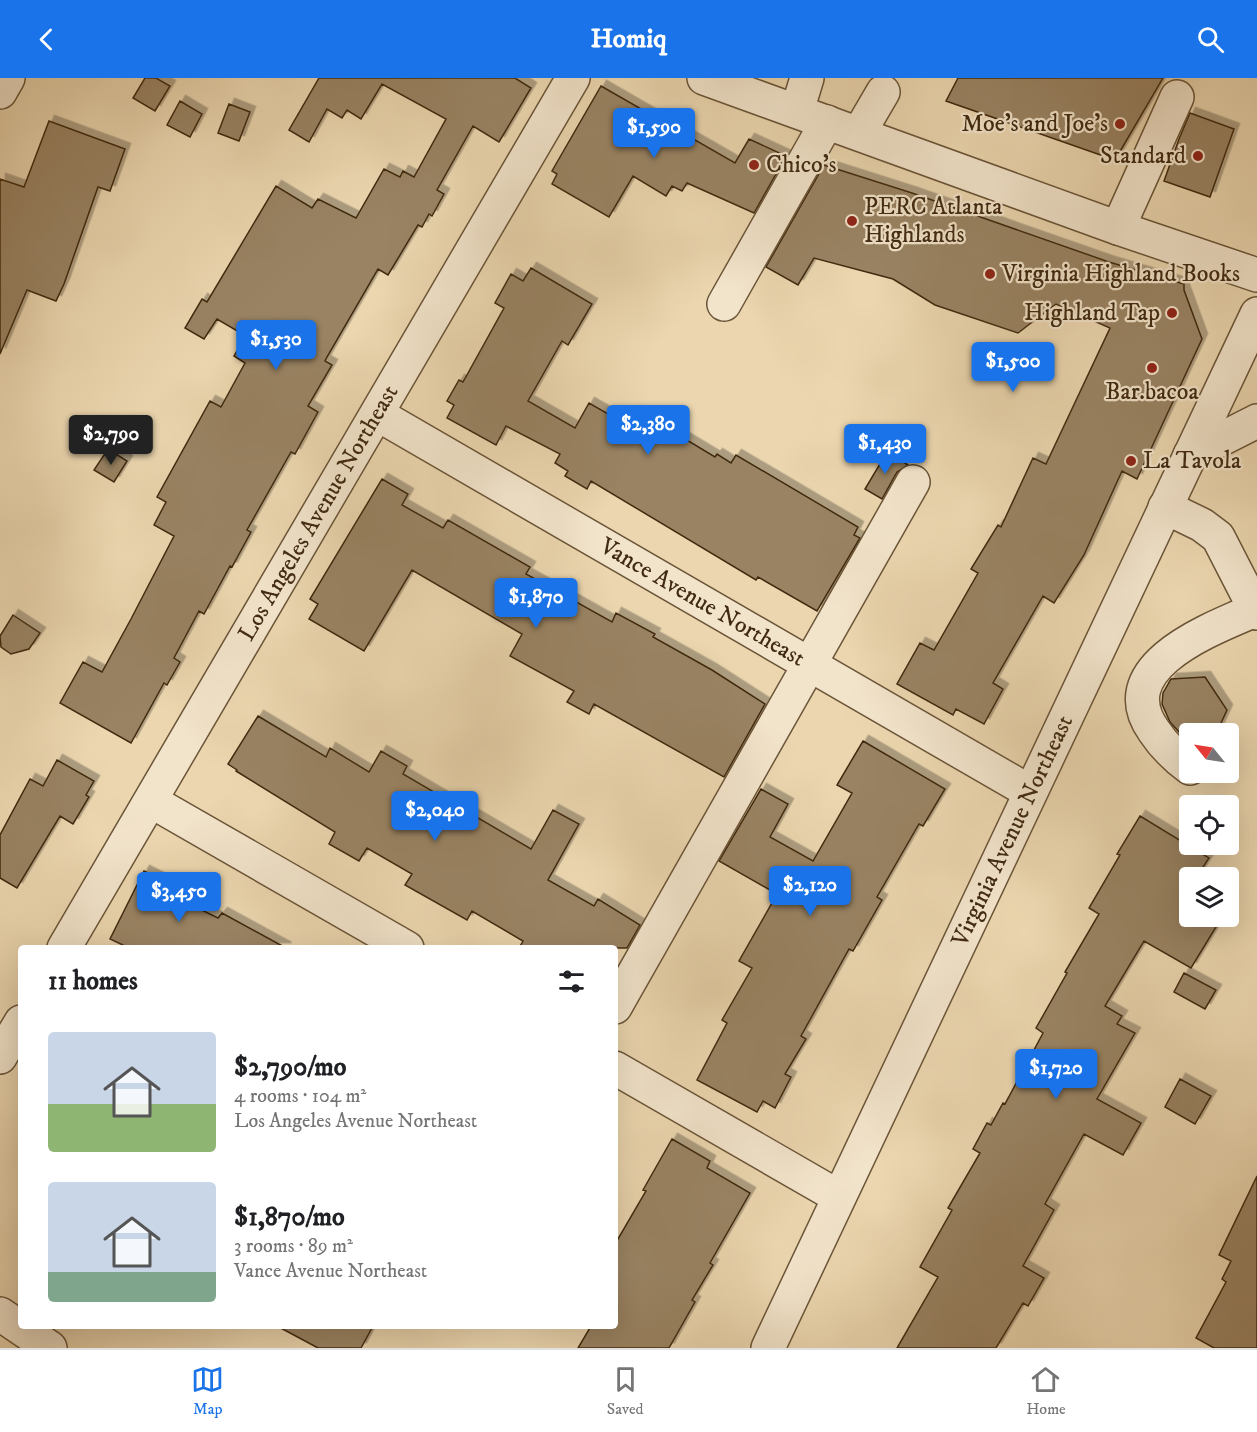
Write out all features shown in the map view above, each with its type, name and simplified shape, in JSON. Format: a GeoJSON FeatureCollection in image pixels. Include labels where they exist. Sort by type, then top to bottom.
{"type":"FeatureCollection","features":[{"type":"Feature","properties":{"kind":"street"},"geometry":{"type":"LineString","coordinates":[[0,92],[9,78]]}},
{"type":"Feature","properties":{"kind":"street","name":"Los Angeles Avenue Northeast"},"geometry":{"type":"LineString","coordinates":[[66,945],[573,78]]}},
{"type":"Feature","properties":{"kind":"street"},"geometry":{"type":"LineString","coordinates":[[704,78],[1118,228],[1257,275]]}},
{"type":"Feature","properties":{"kind":"street"},"geometry":{"type":"LineString","coordinates":[[724,304],[812,116],[807,78]]}},
{"type":"Feature","properties":{"kind":"street"},"geometry":{"type":"LineString","coordinates":[[859,133],[883,92]]}},
{"type":"Feature","properties":{"kind":"street"},"geometry":{"type":"LineString","coordinates":[[1118,228],[1177,97]]}},
{"type":"Feature","properties":{"kind":"street","name":"Virginia Avenue Northeast"},"geometry":{"type":"LineString","coordinates":[[768,1348],[1257,314]]}},
{"type":"Feature","properties":{"kind":"street","name":"Vance Avenue Northeast"},"geometry":{"type":"LineString","coordinates":[[376,414],[1030,792]]}},
{"type":"Feature","properties":{"kind":"street"},"geometry":{"type":"LineString","coordinates":[[1190,455],[1257,421]]}},
{"type":"Feature","properties":{"kind":"street"},"geometry":{"type":"LineString","coordinates":[[618,1002],[912,482]]}},
{"type":"Feature","properties":{"kind":"street"},"geometry":{"type":"LineString","coordinates":[[1165,507],[1202,525],[1218,537],[1256,612],[1184,642],[1144,682],[1141,702],[1148,722],[1179,760]]}},
{"type":"Feature","properties":{"kind":"street"},"geometry":{"type":"LineString","coordinates":[[151,801],[402,945]]}},
{"type":"Feature","properties":{"kind":"street"},"geometry":{"type":"LineString","coordinates":[[0,1058],[18,1027]]}},
{"type":"Feature","properties":{"kind":"street"},"geometry":{"type":"LineString","coordinates":[[618,1070],[839,1197]]}},
{"type":"Feature","properties":{"kind":"street"},"geometry":{"type":"LineString","coordinates":[[0,1314],[18,1326]]}},
{"type":"Feature","properties":{"kind":"street"},"geometry":{"type":"LineString","coordinates":[[22,1329],[50,1348]]}},
{"type":"Feature","properties":{"kind":"building"},"geometry":{"type":"Polygon","coordinates":[[[145,78],[156,78],[170,86],[155,111],[133,98],[145,78]]]}},
{"type":"Feature","properties":{"kind":"building"},"geometry":{"type":"Polygon","coordinates":[[[319,78],[515,78],[531,88],[499,142],[473,126],[437,190],[444,194],[432,216],[429,214],[422,227],[418,225],[388,275],[378,269],[325,361],[332,365],[308,406],[318,412],[295,454],[291,452],[247,530],[251,532],[204,614],[199,611],[174,658],[180,662],[167,685],[164,683],[131,743],[60,703],[83,662],[102,672],[131,619],[174,536],[154,525],[166,502],[157,497],[210,401],[221,407],[245,363],[234,356],[246,336],[217,319],[204,339],[185,328],[202,299],[207,302],[276,186],[312,208],[318,199],[356,218],[384,169],[400,177],[403,171],[414,177],[446,119],[382,84],[361,119],[347,110],[342,118],[327,109],[309,142],[289,130],[319,78]]]}},
{"type":"Feature","properties":{"kind":"building"},"geometry":{"type":"Polygon","coordinates":[[[958,78],[1163,78],[1115,160],[946,101],[958,78]]]}},
{"type":"Feature","properties":{"kind":"building"},"geometry":{"type":"Polygon","coordinates":[[[601,86],[735,163],[749,139],[786,156],[754,213],[687,183],[682,191],[672,186],[666,196],[633,176],[609,217],[552,184],[557,174],[552,171],[601,86]]]}},
{"type":"Feature","properties":{"kind":"building"},"geometry":{"type":"Polygon","coordinates":[[[180,101],[202,114],[190,137],[167,125],[180,101]]]}},
{"type":"Feature","properties":{"kind":"building"},"geometry":{"type":"Polygon","coordinates":[[[229,104],[250,112],[239,141],[218,133],[229,104]]]}},
{"type":"Feature","properties":{"kind":"building"},"geometry":{"type":"Polygon","coordinates":[[[1190,113],[1234,129],[1210,197],[1164,181],[1190,113]]]}},
{"type":"Feature","properties":{"kind":"building"},"geometry":{"type":"Polygon","coordinates":[[[49,121],[125,149],[110,191],[98,187],[56,301],[27,290],[0,354],[0,179],[24,187],[49,121]]]}},
{"type":"Feature","properties":{"kind":"building"},"geometry":{"type":"Polygon","coordinates":[[[824,165],[912,193],[1109,262],[1184,284],[1184,290],[1202,339],[1137,479],[1122,471],[1084,555],[1054,603],[1043,596],[993,683],[1003,689],[984,724],[956,709],[953,715],[897,684],[920,643],[934,650],[978,573],[971,569],[998,525],[1001,527],[1033,458],[1046,464],[1110,328],[1056,304],[1018,333],[935,305],[893,279],[814,258],[798,285],[766,267],[824,165]]]}},
{"type":"Feature","properties":{"kind":"building"},"geometry":{"type":"Polygon","coordinates":[[[531,268],[592,304],[568,345],[562,341],[528,401],[575,428],[589,403],[650,438],[655,431],[668,438],[672,431],[715,457],[717,454],[731,463],[736,455],[858,527],[854,535],[860,538],[817,611],[758,577],[756,580],[591,481],[587,489],[565,476],[568,471],[555,463],[560,454],[506,426],[496,445],[447,418],[454,405],[447,401],[459,380],[463,382],[504,308],[495,303],[511,274],[523,281],[531,268]]]}},
{"type":"Feature","properties":{"kind":"building"},"geometry":{"type":"Polygon","coordinates":[[[108,449],[127,461],[114,482],[94,470],[108,449]]]}},
{"type":"Feature","properties":{"kind":"building"},"geometry":{"type":"Polygon","coordinates":[[[887,452],[908,465],[897,472],[882,499],[865,489],[887,452]]]}},
{"type":"Feature","properties":{"kind":"building"},"geometry":{"type":"Polygon","coordinates":[[[382,479],[408,494],[402,505],[443,528],[448,520],[530,567],[526,574],[612,622],[616,613],[655,634],[653,637],[712,670],[765,704],[724,777],[594,704],[589,714],[567,702],[574,691],[510,656],[522,634],[412,570],[364,651],[309,619],[318,604],[310,599],[382,479]]]}},
{"type":"Feature","properties":{"kind":"building"},"geometry":{"type":"Polygon","coordinates":[[[13,615],[40,633],[29,649],[11,654],[1,647],[0,636],[13,615]]]}},
{"type":"Feature","properties":{"kind":"building"},"geometry":{"type":"Polygon","coordinates":[[[1205,677],[1227,710],[1221,723],[1179,723],[1179,732],[1170,722],[1162,704],[1163,693],[1171,679],[1205,677]]]}},
{"type":"Feature","properties":{"kind":"building"},"geometry":{"type":"Polygon","coordinates":[[[258,716],[326,757],[330,748],[369,772],[381,751],[407,766],[403,774],[531,849],[553,810],[579,824],[548,880],[594,906],[598,899],[640,925],[627,948],[618,948],[618,945],[521,945],[523,941],[472,911],[467,920],[405,885],[412,874],[367,848],[359,861],[329,844],[335,832],[228,764],[258,716]]]}},
{"type":"Feature","properties":{"kind":"building"},"geometry":{"type":"Polygon","coordinates":[[[863,741],[945,789],[923,826],[919,824],[877,897],[882,900],[853,951],[849,949],[801,1036],[806,1039],[785,1074],[791,1077],[775,1108],[763,1101],[757,1112],[697,1080],[727,1023],[722,1020],[752,968],[739,961],[777,894],[719,861],[761,789],[788,804],[770,837],[813,861],[852,793],[837,785],[863,741]]]}},
{"type":"Feature","properties":{"kind":"building"},"geometry":{"type":"Polygon","coordinates":[[[57,760],[94,781],[86,795],[89,797],[73,824],[60,816],[17,888],[0,878],[0,835],[30,779],[43,786],[57,760]]]}},
{"type":"Feature","properties":{"kind":"building"},"geometry":{"type":"Polygon","coordinates":[[[1140,816],[1179,840],[1179,855],[1204,855],[1209,858],[1203,867],[1179,867],[1179,927],[1216,927],[1191,968],[1144,941],[1105,1006],[1122,1016],[1117,1024],[1135,1033],[1097,1099],[1141,1123],[1123,1155],[1084,1134],[1045,1204],[1054,1210],[1023,1266],[1044,1278],[1028,1306],[1023,1303],[996,1348],[897,1348],[938,1277],[920,1267],[952,1210],[948,1208],[980,1153],[973,1149],[987,1123],[991,1125],[1003,1103],[1005,1104],[1043,1033],[1036,1028],[1099,914],[1089,908],[1120,855],[1117,854],[1140,816]]]}},
{"type":"Feature","properties":{"kind":"building"},"geometry":{"type":"Polygon","coordinates":[[[144,871],[179,888],[175,897],[218,918],[222,913],[281,945],[123,945],[110,939],[144,871]]]}},
{"type":"Feature","properties":{"kind":"building"},"geometry":{"type":"Polygon","coordinates":[[[1184,973],[1216,990],[1205,1009],[1174,992],[1184,973]]]}},
{"type":"Feature","properties":{"kind":"building"},"geometry":{"type":"Polygon","coordinates":[[[1180,1079],[1211,1096],[1195,1124],[1165,1107],[1180,1079]]]}},
{"type":"Feature","properties":{"kind":"building"},"geometry":{"type":"Polygon","coordinates":[[[672,1139],[710,1161],[707,1168],[750,1193],[710,1263],[713,1265],[692,1300],[695,1302],[669,1348],[578,1348],[589,1329],[618,1329],[618,1239],[646,1191],[643,1190],[672,1139]]]}},
{"type":"Feature","properties":{"kind":"building"},"geometry":{"type":"Polygon","coordinates":[[[1257,1176],[1257,1348],[1214,1348],[1196,1338],[1226,1282],[1222,1279],[1231,1261],[1219,1255],[1257,1176]]]}},
{"type":"Feature","properties":{"kind":"building"},"geometry":{"type":"Polygon","coordinates":[[[283,1329],[371,1329],[361,1348],[318,1348],[283,1329]]]}},
{"type":"Feature","properties":{"kind":"place","name":"Moe's and Joe's"},"geometry":{"type":"Point","coordinates":[1120,124]}},
{"type":"Feature","properties":{"kind":"place","name":"Standard"},"geometry":{"type":"Point","coordinates":[1198,156]}},
{"type":"Feature","properties":{"kind":"place","name":"Chico's"},"geometry":{"type":"Point","coordinates":[754,165]}},
{"type":"Feature","properties":{"kind":"place","name":"PERC Atlanta Highlands"},"geometry":{"type":"Point","coordinates":[852,221]}},
{"type":"Feature","properties":{"kind":"place","name":"Virginia Highland Books"},"geometry":{"type":"Point","coordinates":[990,274]}},
{"type":"Feature","properties":{"kind":"place","name":"Highland Tap"},"geometry":{"type":"Point","coordinates":[1172,313]}},
{"type":"Feature","properties":{"kind":"place","name":"Bar.bacoa"},"geometry":{"type":"Point","coordinates":[1152,368]}},
{"type":"Feature","properties":{"kind":"place","name":"La Tavola"},"geometry":{"type":"Point","coordinates":[1131,461]}}]}
